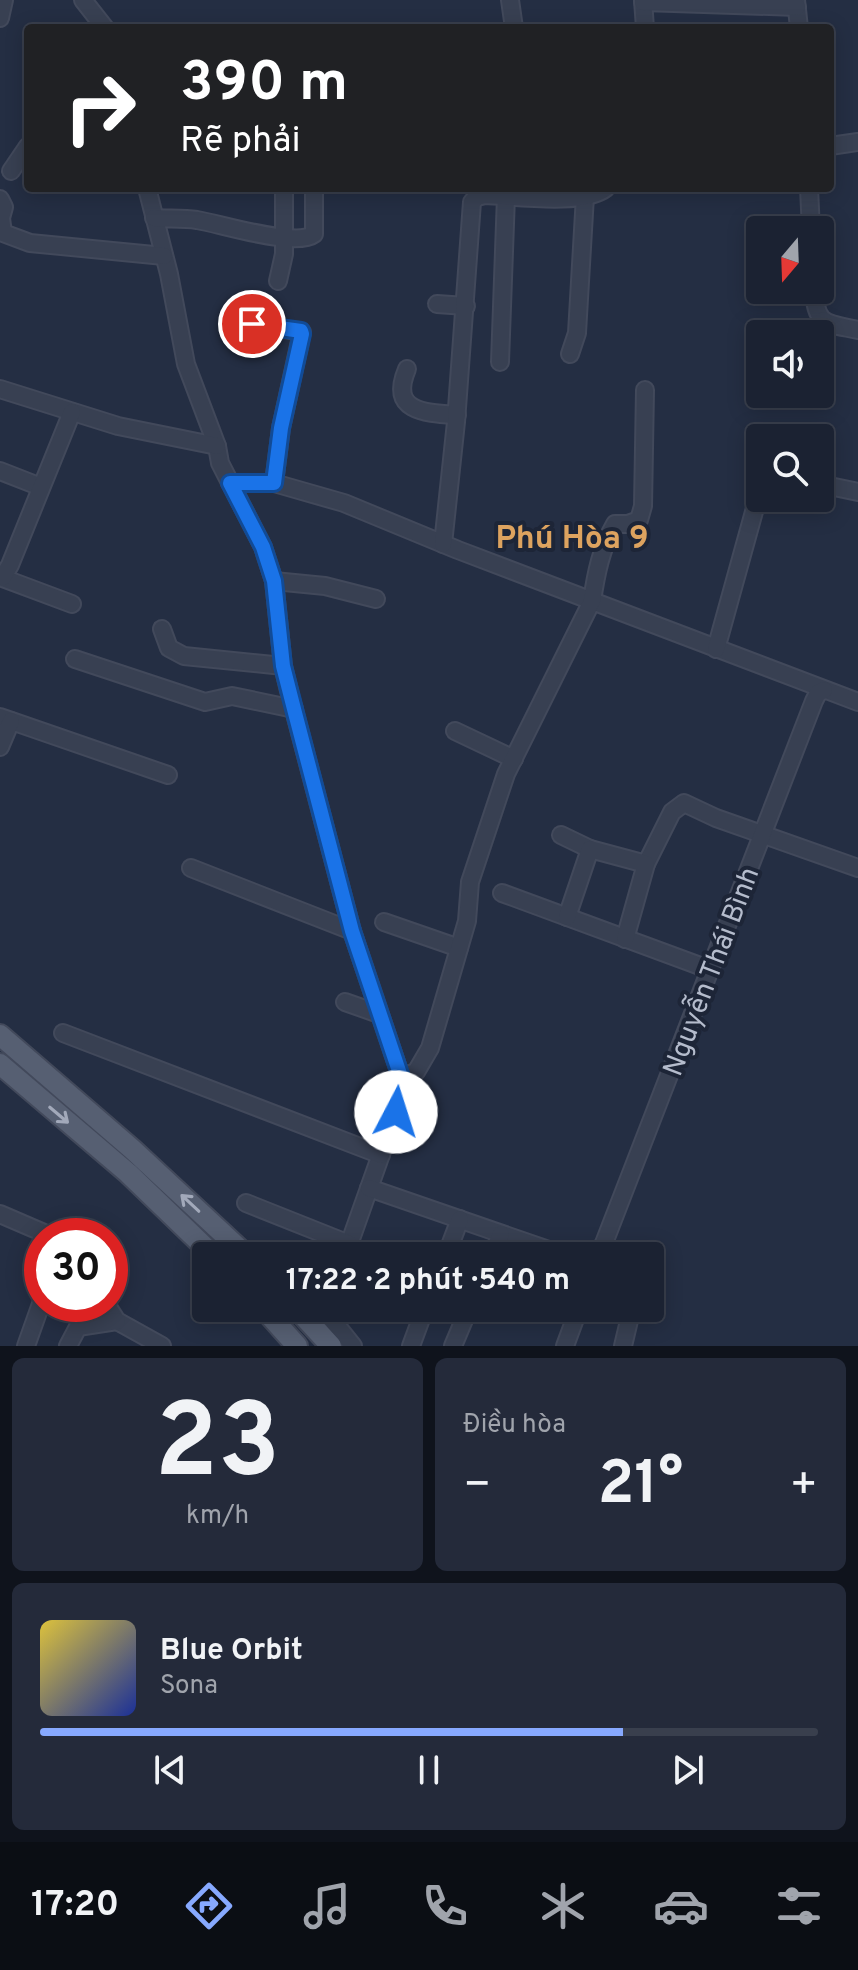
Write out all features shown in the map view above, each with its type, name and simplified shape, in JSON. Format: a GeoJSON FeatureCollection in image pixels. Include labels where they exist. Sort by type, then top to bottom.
{"type":"FeatureCollection","features":[{"type":"Feature","properties":{"kind":"main road"},"geometry":{"type":"LineString","coordinates":[[0,1035],[132,1149],[232,1242]]}},
{"type":"Feature","properties":{"kind":"main road"},"geometry":{"type":"LineString","coordinates":[[0,1064],[128,1173],[199,1242]]}},
{"type":"Feature","properties":{"kind":"main road"},"geometry":{"type":"LineString","coordinates":[[276,1322],[297,1346]]}},
{"type":"Feature","properties":{"kind":"main road"},"geometry":{"type":"LineString","coordinates":[[309,1322],[325,1339]]}},
{"type":"Feature","properties":{"kind":"street"},"geometry":{"type":"LineString","coordinates":[[0,18],[4,0]]}},
{"type":"Feature","properties":{"kind":"street"},"geometry":{"type":"LineString","coordinates":[[83,0],[102,24]]}},
{"type":"Feature","properties":{"kind":"street"},"geometry":{"type":"LineString","coordinates":[[510,0],[513,24]]}},
{"type":"Feature","properties":{"kind":"street"},"geometry":{"type":"LineString","coordinates":[[645,24],[643,1],[796,3],[799,24]]}},
{"type":"Feature","properties":{"kind":"street"},"geometry":{"type":"LineString","coordinates":[[834,145],[858,142]]}},
{"type":"Feature","properties":{"kind":"street"},"geometry":{"type":"LineString","coordinates":[[11,171],[24,152]]}},
{"type":"Feature","properties":{"kind":"street"},"geometry":{"type":"LineString","coordinates":[[148,192],[186,364],[217,446],[220,463],[263,547],[274,581],[283,666],[294,709],[352,931],[401,1077],[396,1112],[350,1242]]}},
{"type":"Feature","properties":{"kind":"street"},"geometry":{"type":"LineString","coordinates":[[278,281],[284,254],[284,192]]}},
{"type":"Feature","properties":{"kind":"street"},"geometry":{"type":"LineString","coordinates":[[154,218],[197,220],[283,237],[309,238],[314,234],[314,192]]}},
{"type":"Feature","properties":{"kind":"street"},"geometry":{"type":"LineString","coordinates":[[443,544],[457,415],[472,202],[477,197],[509,193],[584,192],[577,333],[570,354]]}},
{"type":"Feature","properties":{"kind":"street"},"geometry":{"type":"LineString","coordinates":[[809,192],[810,216]]}},
{"type":"Feature","properties":{"kind":"street"},"geometry":{"type":"LineString","coordinates":[[500,362],[509,193]]}},
{"type":"Feature","properties":{"kind":"street"},"geometry":{"type":"LineString","coordinates":[[0,199],[4,207],[1,218],[3,233],[30,243],[164,256]]}},
{"type":"Feature","properties":{"kind":"street"},"geometry":{"type":"LineString","coordinates":[[437,304],[466,306]]}},
{"type":"Feature","properties":{"kind":"street"},"geometry":{"type":"LineString","coordinates":[[252,324],[302,332],[281,428],[274,483]]}},
{"type":"Feature","properties":{"kind":"street"},"geometry":{"type":"LineString","coordinates":[[834,328],[858,330]]}},
{"type":"Feature","properties":{"kind":"street"},"geometry":{"type":"LineString","coordinates":[[407,369],[402,380],[403,398],[410,408],[427,413],[457,415]]}},
{"type":"Feature","properties":{"kind":"street"},"geometry":{"type":"LineString","coordinates":[[0,389],[118,426],[217,446]]}},
{"type":"Feature","properties":{"kind":"street"},"geometry":{"type":"LineString","coordinates":[[401,1077],[416,1072],[430,1048],[467,921],[470,882],[506,774],[592,601],[597,570],[608,535],[615,524],[639,520],[643,506],[645,390]]}},
{"type":"Feature","properties":{"kind":"street"},"geometry":{"type":"LineString","coordinates":[[72,412],[1,577],[72,604]]}},
{"type":"Feature","properties":{"kind":"street"},"geometry":{"type":"LineString","coordinates":[[0,471],[41,487]]}},
{"type":"Feature","properties":{"kind":"street"},"geometry":{"type":"LineString","coordinates":[[230,483],[274,483],[344,503],[443,544],[858,702]]}},
{"type":"Feature","properties":{"kind":"street"},"geometry":{"type":"LineString","coordinates":[[834,487],[858,492]]}},
{"type":"Feature","properties":{"kind":"street"},"geometry":{"type":"LineString","coordinates":[[716,649],[754,512]]}},
{"type":"Feature","properties":{"kind":"street"},"geometry":{"type":"LineString","coordinates":[[274,581],[325,586],[376,599]]}},
{"type":"Feature","properties":{"kind":"street"},"geometry":{"type":"LineString","coordinates":[[162,629],[169,648],[184,656],[283,666]]}},
{"type":"Feature","properties":{"kind":"street"},"geometry":{"type":"LineString","coordinates":[[75,659],[203,702],[230,696],[294,709]]}},
{"type":"Feature","properties":{"kind":"street","name":"Nguyễn Thái Bình"},"geometry":{"type":"LineString","coordinates":[[604,1242],[814,701],[818,693],[824,690]]}},
{"type":"Feature","properties":{"kind":"street"},"geometry":{"type":"LineString","coordinates":[[0,747],[5,719],[168,775]]}},
{"type":"Feature","properties":{"kind":"street"},"geometry":{"type":"LineString","coordinates":[[455,731],[514,759]]}},
{"type":"Feature","properties":{"kind":"street"},"geometry":{"type":"LineString","coordinates":[[625,939],[646,864],[672,812],[684,803],[716,818],[858,868]]}},
{"type":"Feature","properties":{"kind":"street"},"geometry":{"type":"LineString","coordinates":[[561,835],[590,849],[646,864]]}},
{"type":"Feature","properties":{"kind":"street"},"geometry":{"type":"LineString","coordinates":[[567,917],[590,849]]}},
{"type":"Feature","properties":{"kind":"street"},"geometry":{"type":"LineString","coordinates":[[191,868],[352,931]]}},
{"type":"Feature","properties":{"kind":"street"},"geometry":{"type":"LineString","coordinates":[[502,893],[711,970]]}},
{"type":"Feature","properties":{"kind":"street"},"geometry":{"type":"LineString","coordinates":[[384,922],[459,948]]}},
{"type":"Feature","properties":{"kind":"street"},"geometry":{"type":"LineString","coordinates":[[345,1002],[379,1014]]}},
{"type":"Feature","properties":{"kind":"street"},"geometry":{"type":"LineString","coordinates":[[63,1033],[381,1155]]}},
{"type":"Feature","properties":{"kind":"street"},"geometry":{"type":"LineString","coordinates":[[369,1188],[525,1242]]}},
{"type":"Feature","properties":{"kind":"street"},"geometry":{"type":"LineString","coordinates":[[246,1203],[330,1242]]}},
{"type":"Feature","properties":{"kind":"street"},"geometry":{"type":"LineString","coordinates":[[0,1214],[24,1224]]}},
{"type":"Feature","properties":{"kind":"street"},"geometry":{"type":"LineString","coordinates":[[451,1242],[460,1219]]}},
{"type":"Feature","properties":{"kind":"street"},"geometry":{"type":"LineString","coordinates":[[498,1242],[501,1234]]}},
{"type":"Feature","properties":{"kind":"street"},"geometry":{"type":"LineString","coordinates":[[26,1346],[35,1322]]}},
{"type":"Feature","properties":{"kind":"street"},"geometry":{"type":"LineString","coordinates":[[71,1340],[78,1327],[110,1322]]}},
{"type":"Feature","properties":{"kind":"street"},"geometry":{"type":"LineString","coordinates":[[119,1322],[153,1343]]}},
{"type":"Feature","properties":{"kind":"street"},"geometry":{"type":"LineString","coordinates":[[335,1322],[353,1346]]}},
{"type":"Feature","properties":{"kind":"street"},"geometry":{"type":"LineString","coordinates":[[411,1346],[420,1322]]}},
{"type":"Feature","properties":{"kind":"street"},"geometry":{"type":"LineString","coordinates":[[453,1346],[463,1322]]}},
{"type":"Feature","properties":{"kind":"street"},"geometry":{"type":"LineString","coordinates":[[565,1346],[574,1322]]}},
{"type":"Feature","properties":{"kind":"street"},"geometry":{"type":"LineString","coordinates":[[623,1346],[629,1322]]}},
{"type":"Feature","properties":{"kind":"district","name":"Phú Hòa 9"},"geometry":{"type":"Point","coordinates":[572,537]}},
{"type":"Feature","properties":{"kind":"route"},"geometry":{"type":"LineString","coordinates":[[252,324],[301,331],[302,334],[281,428],[274,483],[230,483],[263,547],[274,581],[283,666],[294,709],[352,931],[401,1077],[396,1112]]}}]}
